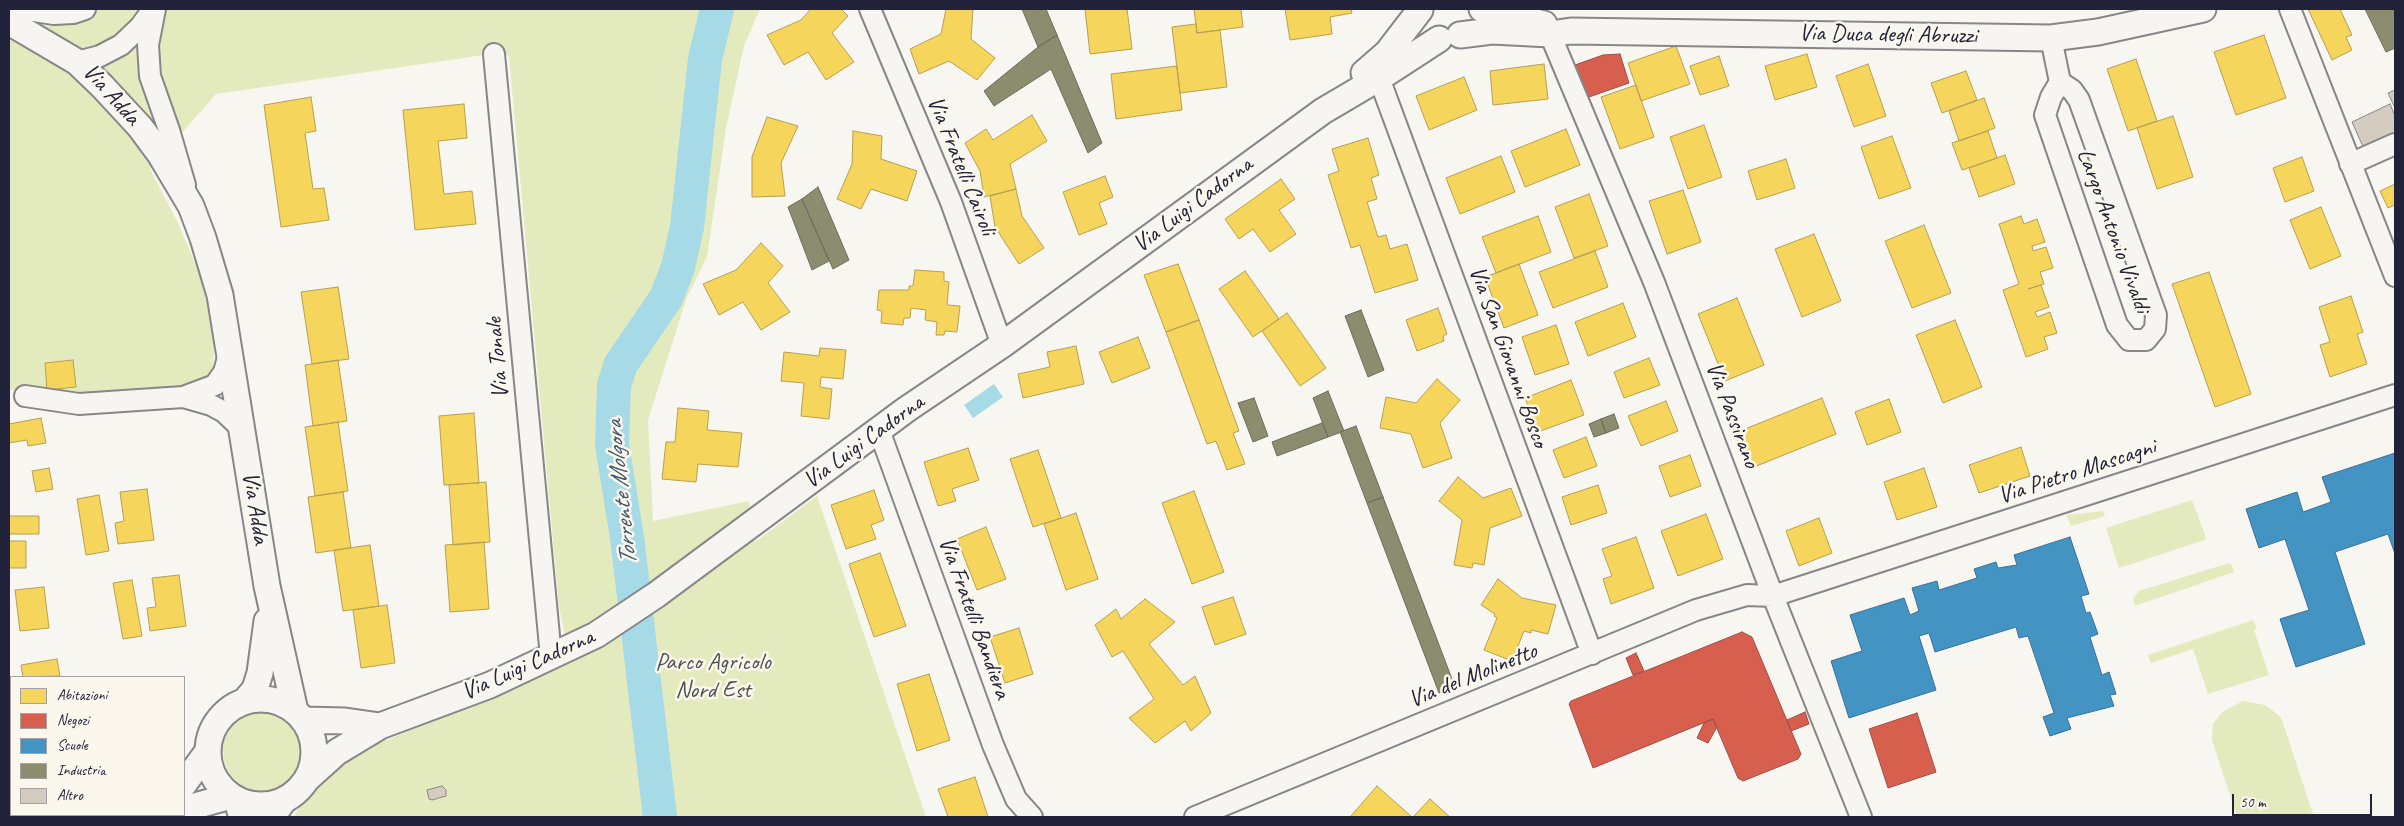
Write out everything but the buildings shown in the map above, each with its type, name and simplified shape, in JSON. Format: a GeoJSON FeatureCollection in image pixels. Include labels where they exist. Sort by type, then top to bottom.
{"type":"FeatureCollection","features":[{"type":"Feature","properties":{"kind":"street"},"geometry":{"type":"LineString","coordinates":[[21,9],[54,14],[73,13],[86,9]]}},
{"type":"Feature","properties":{"kind":"street","name":"Via Adda"},"geometry":{"type":"LineString","coordinates":[[154,9],[140,27],[121,45],[100,56],[77,62],[140,127],[176,178],[191,206]]}},
{"type":"Feature","properties":{"kind":"street","name":"Via Adda"},"geometry":{"type":"LineString","coordinates":[[154,9],[148,45],[150,76],[215,276],[230,351],[267,586],[299,716]]}},
{"type":"Feature","properties":{"kind":"street","name":"Via Fratelli Cairoli"},"geometry":{"type":"LineString","coordinates":[[870,9],[951,202],[1002,345]]}},
{"type":"Feature","properties":{"kind":"street"},"geometry":{"type":"LineString","coordinates":[[1420,9],[1420,17],[1426,31],[1450,37],[1471,22],[1471,9]]}},
{"type":"Feature","properties":{"kind":"street","name":"Via Luigi Cadorna"},"geometry":{"type":"LineString","coordinates":[[307,779],[337,752],[380,726],[490,685],[551,657],[596,635],[646,601],[879,430],[1002,345],[1323,110],[1387,53],[1420,9]]}},
{"type":"Feature","properties":{"kind":"street","name":"Via Duca degli Abruzzi"},"geometry":{"type":"LineString","coordinates":[[1482,9],[1518,16],[1561,33]]}},
{"type":"Feature","properties":{"kind":"street","name":"Via Duca degli Abruzzi"},"geometry":{"type":"LineString","coordinates":[[1450,37],[1492,32],[2051,38],[2098,32],[2202,9]]}},
{"type":"Feature","properties":{"kind":"street"},"geometry":{"type":"LineString","coordinates":[[2290,9],[2395,276]]}},
{"type":"Feature","properties":{"kind":"street"},"geometry":{"type":"LineString","coordinates":[[9,22],[77,62]]}},
{"type":"Feature","properties":{"kind":"street","name":"Via Passirano"},"geometry":{"type":"LineString","coordinates":[[1561,33],[1774,596],[1861,817]]}},
{"type":"Feature","properties":{"kind":"street","name":"Via Luigi Cadorna"},"geometry":{"type":"LineString","coordinates":[[1323,110],[1450,37]]}},
{"type":"Feature","properties":{"kind":"street"},"geometry":{"type":"LineString","coordinates":[[2051,38],[2060,82]]}},
{"type":"Feature","properties":{"kind":"street","name":"Via Tonale"},"geometry":{"type":"LineString","coordinates":[[494,54],[551,657]]}},
{"type":"Feature","properties":{"kind":"street","name":"Via San Giovanni Bosco"},"geometry":{"type":"LineString","coordinates":[[1379,78],[1592,654]]}},
{"type":"Feature","properties":{"kind":"street","name":"Largo Antonio Vivaldi"},"geometry":{"type":"LineString","coordinates":[[2060,82],[2072,90],[2079,100],[2156,315],[2155,329],[2146,340],[2129,340],[2117,325],[2045,116],[2050,97],[2060,82]]}},
{"type":"Feature","properties":{"kind":"street"},"geometry":{"type":"LineString","coordinates":[[2350,164],[2395,144]]}},
{"type":"Feature","properties":{"kind":"street","name":"Via Adda"},"geometry":{"type":"LineString","coordinates":[[25,396],[78,404],[183,397],[215,385],[224,372],[230,351]]}},
{"type":"Feature","properties":{"kind":"street","name":"Via Pietro Mascagni"},"geometry":{"type":"LineString","coordinates":[[1774,596],[2395,395]]}},
{"type":"Feature","properties":{"kind":"street","name":"Via Adda"},"geometry":{"type":"LineString","coordinates":[[183,397],[217,409],[243,430]]}},
{"type":"Feature","properties":{"kind":"street","name":"Via Fratelli Bandiera"},"geometry":{"type":"LineString","coordinates":[[879,430],[993,745],[1016,799],[1032,817]]}},
{"type":"Feature","properties":{"kind":"street","name":"Via Adda"},"geometry":{"type":"LineString","coordinates":[[244,702],[255,689],[260,673],[265,642],[267,586]]}},
{"type":"Feature","properties":{"kind":"street","name":"Via del Molinetto"},"geometry":{"type":"LineString","coordinates":[[1195,817],[1696,610],[1746,595],[1774,596]]}},
{"type":"Feature","properties":{"kind":"street"},"geometry":{"type":"LineString","coordinates":[[235,804],[214,777],[209,762],[208,750],[212,733],[218,721],[227,712],[244,702],[256,700],[274,701],[299,716],[310,732],[314,750],[313,764],[307,779],[289,797],[275,817]]}},
{"type":"Feature","properties":{"kind":"street","name":"Via Luigi Cadorna"},"geometry":{"type":"LineString","coordinates":[[299,716],[380,726]]}},
{"type":"Feature","properties":{"kind":"street"},"geometry":{"type":"LineString","coordinates":[[185,783],[208,750]]}},
{"type":"Feature","properties":{"kind":"street"},"geometry":{"type":"LineString","coordinates":[[185,809],[235,804],[264,805],[289,797]]}},
{"type":"Feature","properties":{"kind":"green space","name":"Parco Agricolo Nord Est"},"geometry":{"type":"Polygon","coordinates":[[[9,9],[760,9],[744,46],[726,128],[707,257],[687,297],[648,420],[653,521],[749,501],[755,542],[817,496],[926,817],[293,817],[315,787],[356,753],[571,663],[559,607],[509,56],[502,53],[477,56],[216,94],[150,169],[179,225],[206,290],[214,319],[215,334],[210,384],[112,399],[36,387],[9,390],[9,9]]]}},
{"type":"Feature","properties":{"kind":"green space"},"geometry":{"type":"Polygon","coordinates":[[[2192,500],[2205,535],[2205,540],[2119,568],[2106,528],[2192,500]]]}},
{"type":"Feature","properties":{"kind":"green space"},"geometry":{"type":"Polygon","coordinates":[[[2103,511],[2105,516],[2071,526],[2066,515],[2103,511]]]}},
{"type":"Feature","properties":{"kind":"green space"},"geometry":{"type":"Polygon","coordinates":[[[2229,563],[2232,565],[2234,572],[2135,606],[2133,599],[2139,591],[2229,563]]]}},
{"type":"Feature","properties":{"kind":"green space"},"geometry":{"type":"Polygon","coordinates":[[[2253,620],[2257,628],[2254,630],[2269,675],[2208,694],[2193,649],[2151,663],[2148,655],[2253,620]]]}},
{"type":"Feature","properties":{"kind":"green space"},"geometry":{"type":"Polygon","coordinates":[[[2243,701],[2265,705],[2281,717],[2314,817],[2237,817],[2212,740],[2213,724],[2222,712],[2243,701]]]}},
{"type":"Feature","properties":{"kind":"green space"},"geometry":{"type":"Polygon","coordinates":[[[264,710],[280,713],[293,722],[302,735],[305,751],[302,767],[293,780],[280,789],[264,792],[248,789],[235,780],[226,767],[223,751],[226,735],[235,722],[248,713],[264,710]]]}},
{"type":"Feature","properties":{"kind":"water"},"geometry":{"type":"Polygon","coordinates":[[[994,384],[1003,397],[973,418],[964,405],[994,384]]]}},
{"type":"Feature","properties":{"kind":"waterway","name":"Torrente Molgora"},"geometry":{"type":"LineString","coordinates":[[660,817],[627,537],[612,445],[614,385],[621,364],[666,298],[678,267],[687,227],[705,59],[717,9]]}}]}
